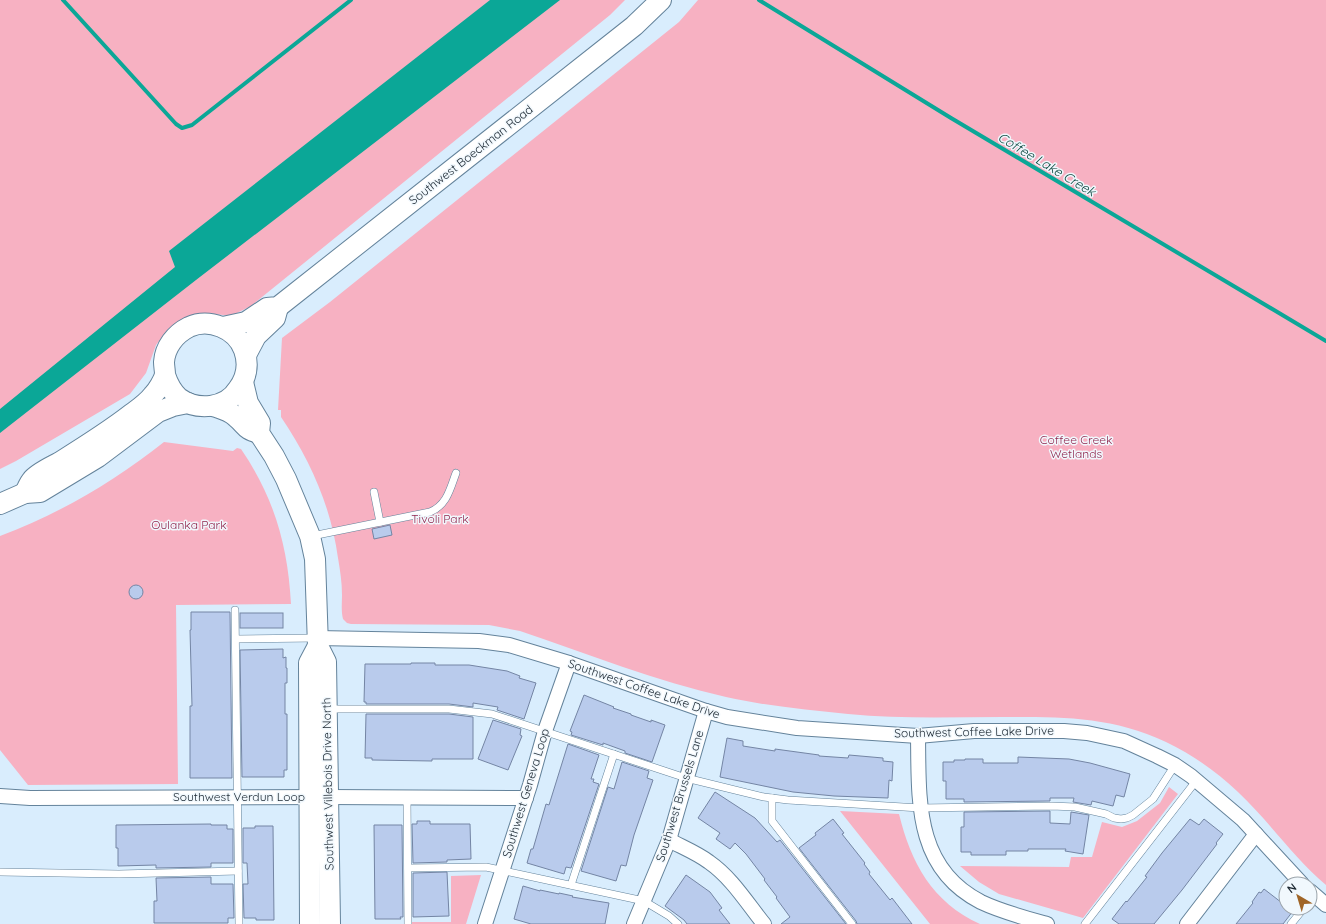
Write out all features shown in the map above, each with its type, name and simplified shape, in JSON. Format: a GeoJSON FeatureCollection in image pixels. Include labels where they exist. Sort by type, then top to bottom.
{"type":"FeatureCollection","features":[{"type":"Feature","properties":{"kind":"main road","name":"Southwest Boeckman Road"},"geometry":{"type":"LineString","coordinates":[[25,493],[32,479],[87,446],[149,401],[165,375],[164,361],[167,350],[175,337],[182,330],[190,326],[205,324],[214,324],[223,327],[246,322],[267,308],[278,307],[634,26],[661,0]]}},
{"type":"Feature","properties":{"kind":"main road","name":"Southwest Boeckman Road"},"geometry":{"type":"LineString","coordinates":[[243,382],[246,371],[246,355],[256,336],[275,318],[278,307]]}},
{"type":"Feature","properties":{"kind":"main road"},"geometry":{"type":"LineString","coordinates":[[223,327],[230,331],[239,341],[246,355]]}},
{"type":"Feature","properties":{"kind":"main road"},"geometry":{"type":"LineString","coordinates":[[165,375],[172,390],[179,397],[188,403],[200,406],[214,406],[229,399],[243,382]]}},
{"type":"Feature","properties":{"kind":"main road","name":"Southwest Villebois Drive North"},"geometry":{"type":"LineString","coordinates":[[243,382],[248,403],[260,423],[259,433],[274,456],[286,479],[310,536],[315,559],[317,642],[309,663],[318,797],[330,924]]}},
{"type":"Feature","properties":{"kind":"main road"},"geometry":{"type":"LineString","coordinates":[[0,504],[25,493],[40,492],[98,457],[158,412],[173,406],[188,403]]}},
{"type":"Feature","properties":{"kind":"main road","name":"Southwest Villebois Drive North"},"geometry":{"type":"LineString","coordinates":[[214,406],[236,416],[248,430],[259,433]]}},
{"type":"Feature","properties":{"kind":"main road","name":"Southwest Villebois Drive North"},"geometry":{"type":"LineString","coordinates":[[310,924],[318,797],[327,709],[326,662],[317,642]]}},
{"type":"Feature","properties":{"kind":"street","name":"Southwest Coffee Lake Drive"},"geometry":{"type":"LineString","coordinates":[[317,642],[479,641],[509,645],[569,663],[706,711],[727,717],[797,728],[918,736],[974,731],[1064,731],[1087,733],[1124,741],[1175,765],[1228,806],[1295,876]]}},
{"type":"Feature","properties":{"kind":"street","name":"Southwest Geneva Loop"},"geometry":{"type":"LineString","coordinates":[[485,924],[526,798],[545,731],[569,663]]}},
{"type":"Feature","properties":{"kind":"street","name":"Southwest Brussels Lane"},"geometry":{"type":"LineString","coordinates":[[634,924],[669,840],[706,711]]}},
{"type":"Feature","properties":{"kind":"street"},"geometry":{"type":"LineString","coordinates":[[918,736],[920,808],[928,844],[936,861],[948,877],[964,892],[981,902],[1004,911],[1047,924]]}},
{"type":"Feature","properties":{"kind":"street","name":"Southwest Verdun Loop"},"geometry":{"type":"LineString","coordinates":[[0,796],[30,798],[526,798]]}},
{"type":"Feature","properties":{"kind":"street"},"geometry":{"type":"LineString","coordinates":[[1187,924],[1256,834]]}},
{"type":"Feature","properties":{"kind":"street"},"geometry":{"type":"LineString","coordinates":[[669,840],[698,854],[719,870],[731,882],[764,924]]}},
{"type":"Feature","properties":{"kind":"lane"},"geometry":{"type":"LineString","coordinates":[[310,536],[430,512],[437,509],[443,503],[456,473]]}},
{"type":"Feature","properties":{"kind":"lane"},"geometry":{"type":"LineString","coordinates":[[374,492],[380,522]]}},
{"type":"Feature","properties":{"kind":"lane"},"geometry":{"type":"LineString","coordinates":[[235,610],[239,924]]}},
{"type":"Feature","properties":{"kind":"lane"},"geometry":{"type":"LineString","coordinates":[[236,639],[317,642]]}},
{"type":"Feature","properties":{"kind":"lane"},"geometry":{"type":"LineString","coordinates":[[327,709],[448,709],[492,714],[686,778],[772,798],[788,800],[920,808],[1075,807],[1121,819],[1133,815],[1153,799],[1175,765]]}},
{"type":"Feature","properties":{"kind":"lane"},"geometry":{"type":"LineString","coordinates":[[571,885],[614,754]]}},
{"type":"Feature","properties":{"kind":"lane"},"geometry":{"type":"LineString","coordinates":[[1085,924],[1196,781]]}},
{"type":"Feature","properties":{"kind":"lane"},"geometry":{"type":"LineString","coordinates":[[406,797],[408,924]]}},
{"type":"Feature","properties":{"kind":"lane"},"geometry":{"type":"LineString","coordinates":[[772,798],[772,821],[852,924]]}},
{"type":"Feature","properties":{"kind":"lane"},"geometry":{"type":"LineString","coordinates":[[408,868],[486,867],[502,870],[644,901],[669,916],[678,924]]}},
{"type":"Feature","properties":{"kind":"lane"},"geometry":{"type":"LineString","coordinates":[[0,872],[119,874],[238,871]]}},
{"type":"Feature","properties":{"kind":"lane"},"geometry":{"type":"LineString","coordinates":[[1291,924],[1298,916]]}},
{"type":"Feature","properties":{"kind":"green space"},"geometry":{"type":"Polygon","coordinates":[[[0,0],[625,0],[610,15],[251,306],[231,316],[207,313],[186,317],[168,329],[156,345],[146,373],[130,394],[0,469],[0,0]]]}},
{"type":"Feature","properties":{"kind":"green space"},"geometry":{"type":"Polygon","coordinates":[[[698,0],[1326,0],[1326,885],[1303,863],[1249,803],[1213,771],[1186,752],[1166,742],[1145,733],[1125,727],[1065,718],[886,717],[772,705],[700,691],[622,667],[520,631],[489,625],[351,624],[347,623],[343,619],[341,576],[335,539],[325,502],[310,467],[281,417],[281,410],[278,410],[282,338],[330,302],[679,22],[698,0]]]}},
{"type":"Feature","properties":{"kind":"green space","name":"Oulanka Park"},"geometry":{"type":"Polygon","coordinates":[[[164,442],[233,451],[237,448],[241,449],[271,504],[283,542],[287,562],[291,604],[176,605],[178,784],[28,785],[0,750],[0,536],[44,518],[86,495],[126,470],[164,442]]]}},
{"type":"Feature","properties":{"kind":"green space"},"geometry":{"type":"Polygon","coordinates":[[[1169,787],[1178,794],[1083,918],[999,894],[979,882],[960,866],[1069,867],[1071,857],[1092,857],[1102,822],[1122,827],[1137,821],[1160,803],[1169,787]]]}},
{"type":"Feature","properties":{"kind":"green space"},"geometry":{"type":"Polygon","coordinates":[[[840,811],[899,814],[910,849],[917,865],[926,879],[936,892],[949,904],[963,915],[980,924],[930,924],[840,811]]]}},
{"type":"Feature","properties":{"kind":"green space"},"geometry":{"type":"Polygon","coordinates":[[[481,875],[466,924],[411,924],[411,922],[451,922],[451,876],[481,875]]]}},
{"type":"Feature","properties":{"kind":"shaded area"},"geometry":{"type":"Polygon","coordinates":[[[490,0],[560,0],[0,433],[0,409],[175,267],[169,251],[490,0]]]}},
{"type":"Feature","properties":{"kind":"building"},"geometry":{"type":"Polygon","coordinates":[[[390,525],[392,535],[374,539],[372,529],[390,525]]]}},
{"type":"Feature","properties":{"kind":"building"},"geometry":{"type":"Polygon","coordinates":[[[133,585],[139,585],[143,589],[143,595],[139,599],[133,599],[129,595],[129,589],[133,585]]]}},
{"type":"Feature","properties":{"kind":"building"},"geometry":{"type":"Polygon","coordinates":[[[191,612],[230,612],[232,778],[190,778],[190,706],[192,706],[191,612]]]}},
{"type":"Feature","properties":{"kind":"building"},"geometry":{"type":"Polygon","coordinates":[[[240,613],[283,613],[283,628],[240,628],[240,613]]]}},
{"type":"Feature","properties":{"kind":"building"},"geometry":{"type":"Polygon","coordinates":[[[283,649],[283,658],[286,657],[287,668],[287,683],[285,683],[285,714],[287,714],[287,770],[284,770],[284,777],[242,777],[240,650],[283,649]]]}},
{"type":"Feature","properties":{"kind":"building"},"geometry":{"type":"Polygon","coordinates":[[[411,663],[469,665],[507,671],[520,676],[519,678],[536,683],[524,719],[497,710],[498,707],[473,703],[473,707],[449,704],[366,704],[366,702],[364,702],[365,664],[411,663]]]}},
{"type":"Feature","properties":{"kind":"building"},"geometry":{"type":"Polygon","coordinates":[[[584,695],[631,715],[665,725],[652,762],[625,753],[625,751],[603,743],[603,745],[571,735],[572,732],[570,731],[584,695]]]}},
{"type":"Feature","properties":{"kind":"building"},"geometry":{"type":"Polygon","coordinates":[[[366,714],[449,714],[473,717],[473,759],[432,759],[432,761],[372,760],[372,758],[365,758],[366,714]]]}},
{"type":"Feature","properties":{"kind":"building"},"geometry":{"type":"Polygon","coordinates":[[[493,720],[521,729],[520,735],[522,736],[508,770],[478,759],[493,720]]]}},
{"type":"Feature","properties":{"kind":"building"},"geometry":{"type":"Polygon","coordinates":[[[727,738],[743,741],[743,746],[775,751],[775,749],[819,756],[848,758],[849,755],[883,758],[883,761],[893,762],[892,781],[889,780],[888,798],[834,796],[793,792],[720,777],[727,738]]]}},
{"type":"Feature","properties":{"kind":"building"},"geometry":{"type":"Polygon","coordinates":[[[568,744],[599,755],[591,779],[594,779],[593,782],[599,784],[571,868],[566,867],[564,874],[527,863],[531,849],[533,849],[546,804],[549,805],[568,744]]]}},
{"type":"Feature","properties":{"kind":"building"},"geometry":{"type":"Polygon","coordinates":[[[1018,757],[1069,759],[1130,774],[1124,797],[1116,795],[1113,806],[1092,801],[1091,805],[1073,802],[1074,798],[1050,798],[1050,801],[964,802],[964,799],[946,799],[946,781],[943,781],[943,762],[954,762],[954,760],[965,759],[983,759],[983,763],[1018,763],[1018,757]]]}},
{"type":"Feature","properties":{"kind":"building"},"geometry":{"type":"Polygon","coordinates":[[[622,762],[649,771],[647,778],[653,780],[634,835],[626,866],[621,865],[616,881],[581,871],[608,787],[614,789],[622,762]]]}},
{"type":"Feature","properties":{"kind":"building"},"geometry":{"type":"Polygon","coordinates":[[[715,792],[755,818],[777,842],[780,840],[846,924],[781,924],[790,917],[764,880],[765,879],[746,854],[735,843],[730,849],[716,839],[720,833],[698,818],[715,792]]]}},
{"type":"Feature","properties":{"kind":"building"},"geometry":{"type":"Polygon","coordinates":[[[1050,811],[1050,823],[1070,824],[1071,812],[1089,815],[1083,854],[1065,851],[1066,849],[1028,849],[1028,851],[1006,851],[1006,855],[971,855],[971,852],[961,852],[961,827],[964,827],[964,812],[1050,811]]]}},
{"type":"Feature","properties":{"kind":"building"},"geometry":{"type":"Polygon","coordinates":[[[833,819],[844,833],[842,834],[865,863],[864,864],[870,872],[869,874],[890,900],[892,898],[912,924],[857,924],[799,848],[833,819]]]}},
{"type":"Feature","properties":{"kind":"building"},"geometry":{"type":"Polygon","coordinates":[[[1190,819],[1199,825],[1204,819],[1223,834],[1182,890],[1154,924],[1119,924],[1112,919],[1147,877],[1145,876],[1162,853],[1190,819]]]}},
{"type":"Feature","properties":{"kind":"building"},"geometry":{"type":"Polygon","coordinates":[[[417,821],[430,821],[430,824],[470,824],[471,859],[447,860],[447,862],[413,863],[412,824],[417,824],[417,821]]]}},
{"type":"Feature","properties":{"kind":"building"},"geometry":{"type":"Polygon","coordinates":[[[116,825],[227,825],[227,829],[233,829],[233,863],[211,863],[211,867],[156,868],[156,865],[118,866],[116,825]]]}},
{"type":"Feature","properties":{"kind":"building"},"geometry":{"type":"Polygon","coordinates":[[[374,825],[402,825],[403,917],[400,917],[401,919],[375,919],[374,825]]]}},
{"type":"Feature","properties":{"kind":"building"},"geometry":{"type":"Polygon","coordinates":[[[255,826],[273,826],[274,920],[244,918],[243,884],[248,884],[247,863],[243,863],[243,828],[255,828],[255,826]]]}},
{"type":"Feature","properties":{"kind":"building"},"geometry":{"type":"Polygon","coordinates":[[[447,872],[449,916],[413,917],[413,873],[447,872]]]}},
{"type":"Feature","properties":{"kind":"building"},"geometry":{"type":"Polygon","coordinates":[[[686,875],[710,892],[722,908],[719,910],[730,924],[687,924],[665,906],[686,875]]]}},
{"type":"Feature","properties":{"kind":"building"},"geometry":{"type":"Polygon","coordinates":[[[211,877],[211,884],[233,884],[234,918],[228,918],[228,923],[154,923],[154,901],[157,901],[156,878],[211,877]]]}},
{"type":"Feature","properties":{"kind":"building"},"geometry":{"type":"Polygon","coordinates":[[[523,886],[540,891],[559,893],[573,896],[572,897],[609,903],[605,924],[531,924],[514,919],[523,886]]]}},
{"type":"Feature","properties":{"kind":"building"},"geometry":{"type":"Polygon","coordinates":[[[1264,889],[1278,900],[1278,916],[1289,916],[1283,924],[1236,924],[1253,903],[1252,902],[1259,892],[1261,893],[1264,889]]]}},
{"type":"Feature","properties":{"kind":"waterway"},"geometry":{"type":"LineString","coordinates":[[63,0],[176,124],[182,128],[192,125],[351,0]]}},
{"type":"Feature","properties":{"kind":"waterway","name":"Coffee Lake Creek"},"geometry":{"type":"LineString","coordinates":[[759,0],[951,118],[1326,341]]}},
{"type":"Feature","properties":{"kind":"park label","name":"Coffee Creek Wetlands"},"geometry":{"type":"Point","coordinates":[1076,447]}},
{"type":"Feature","properties":{"kind":"park label","name":"Tivoli Park"},"geometry":{"type":"Point","coordinates":[440,519]}}]}
